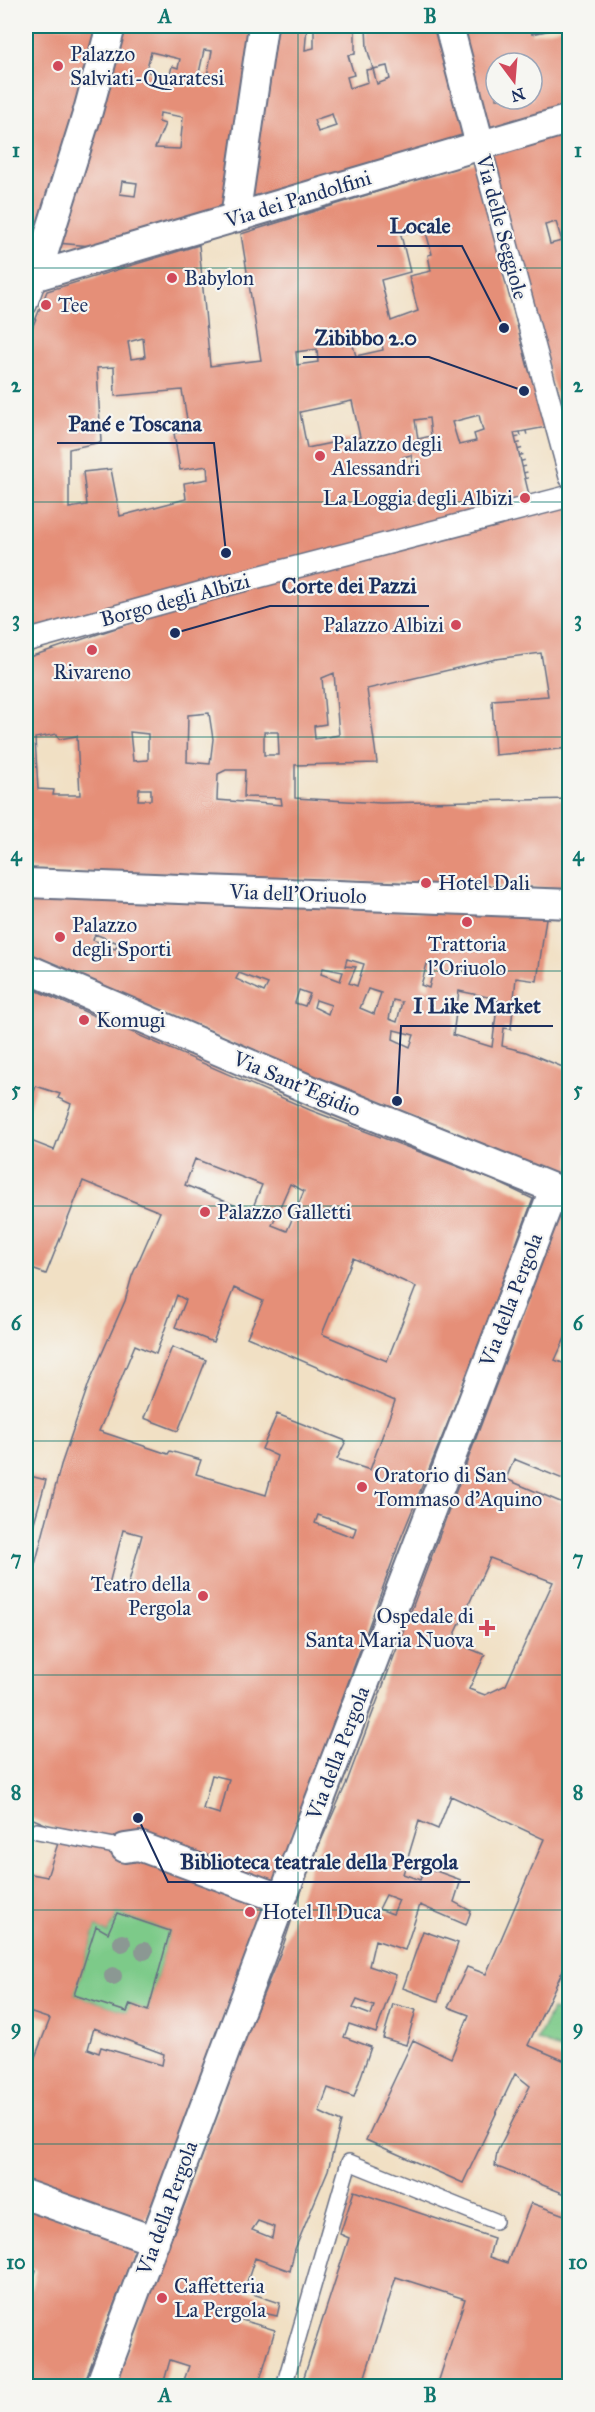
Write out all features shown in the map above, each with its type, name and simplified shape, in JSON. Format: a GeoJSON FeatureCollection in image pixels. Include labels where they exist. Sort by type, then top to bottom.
{"type":"FeatureCollection","features":[{"type":"Feature","properties":{"kind":"street"},"geometry":{"type":"LineString","coordinates":[[26,305],[31,278],[88,111],[111,26]]}},
{"type":"Feature","properties":{"kind":"street"},"geometry":{"type":"LineString","coordinates":[[235,218],[263,26]]}},
{"type":"Feature","properties":{"kind":"street","name":"Via delle Seggiole"},"geometry":{"type":"LineString","coordinates":[[449,26],[548,428],[570,477]]}},
{"type":"Feature","properties":{"kind":"street","name":"Via dei Pandolfini"},"geometry":{"type":"LineString","coordinates":[[31,278],[570,119]]}},
{"type":"Feature","properties":{"kind":"street","name":"Borgo degli Albizi"},"geometry":{"type":"LineString","coordinates":[[26,641],[231,584],[570,496]]}},
{"type":"Feature","properties":{"kind":"street","name":"Via dell'Oriuolo"},"geometry":{"type":"LineString","coordinates":[[26,883],[570,904]]}},
{"type":"Feature","properties":{"kind":"street","name":"Via Sant'Egidio"},"geometry":{"type":"LineString","coordinates":[[26,968],[315,1092],[562,1192]]}},
{"type":"Feature","properties":{"kind":"street","name":"Via della Pergola"},"geometry":{"type":"LineString","coordinates":[[100,2386],[282,1899],[562,1192]]}},
{"type":"Feature","properties":{"kind":"street"},"geometry":{"type":"LineString","coordinates":[[125,1848],[139,1846],[282,1899]]}},
{"type":"Feature","properties":{"kind":"street"},"geometry":{"type":"LineString","coordinates":[[26,2195],[155,2241]]}},
{"type":"Feature","properties":{"kind":"lane"},"geometry":{"type":"LineString","coordinates":[[37,1831],[125,1848]]}},
{"type":"Feature","properties":{"kind":"lane"},"geometry":{"type":"LineString","coordinates":[[284,2386],[349,2162],[495,2221]]}},
{"type":"Feature","properties":{"kind":"path"},"geometry":{"type":"LineString","coordinates":[[533,506],[517,435],[548,428]]}},
{"type":"Feature","properties":{"kind":"green space"},"geometry":{"type":"Polygon","coordinates":[[[117,1913],[170,1931],[148,2011],[130,2004],[127,2012],[74,1995],[96,1926],[108,1933],[117,1913]]]}},
{"type":"Feature","properties":{"kind":"green space"},"geometry":{"type":"Polygon","coordinates":[[[569,1989],[569,2054],[537,2040],[552,2010],[559,2012],[569,1989]]]}},
{"type":"Feature","properties":{"kind":"building"},"geometry":{"type":"Polygon","coordinates":[[[26,26],[101,26],[26,273],[26,26]]]}},
{"type":"Feature","properties":{"kind":"building"},"geometry":{"type":"Polygon","coordinates":[[[123,26],[257,26],[230,211],[103,247],[57,243],[123,26]],[[204,50],[199,73],[207,76],[212,51],[204,50]],[[151,52],[146,71],[169,79],[172,66],[178,68],[180,59],[151,52]],[[160,113],[159,122],[165,124],[155,148],[180,149],[183,117],[160,113]],[[122,181],[120,194],[135,196],[137,183],[122,181]]]}},
{"type":"Feature","properties":{"kind":"building"},"geometry":{"type":"Polygon","coordinates":[[[270,26],[307,26],[305,50],[314,48],[314,26],[355,26],[355,54],[348,55],[354,75],[347,77],[350,88],[368,82],[366,70],[373,69],[367,48],[366,28],[439,26],[469,136],[244,201],[270,26]],[[387,66],[373,69],[377,84],[390,79],[387,66]],[[332,114],[314,120],[318,132],[336,126],[332,114]]]}},
{"type":"Feature","properties":{"kind":"building"},"geometry":{"type":"Polygon","coordinates":[[[460,26],[530,26],[532,34],[570,26],[570,107],[487,131],[460,26]]]}},
{"type":"Feature","properties":{"kind":"building"},"geometry":{"type":"Polygon","coordinates":[[[570,129],[570,442],[486,154],[570,129]],[[556,222],[545,225],[550,244],[562,241],[556,222]]]}},
{"type":"Feature","properties":{"kind":"building"},"geometry":{"type":"Polygon","coordinates":[[[476,161],[527,364],[547,427],[514,433],[531,503],[26,634],[26,343],[47,291],[199,245],[210,366],[261,360],[241,234],[476,161]],[[424,225],[400,231],[410,272],[381,280],[391,321],[418,311],[409,276],[431,271],[428,255],[432,254],[424,225]],[[143,338],[128,342],[131,359],[145,357],[143,338]],[[381,339],[352,342],[356,356],[383,350],[381,339]],[[317,349],[296,352],[297,365],[318,362],[317,349]],[[114,367],[97,368],[101,442],[69,449],[69,508],[87,505],[83,472],[111,469],[120,516],[186,499],[184,483],[208,479],[207,466],[180,470],[174,433],[189,431],[182,390],[115,396],[114,367]],[[352,401],[300,412],[307,448],[360,437],[352,401]],[[479,415],[452,422],[459,445],[476,441],[474,434],[483,431],[479,415]],[[429,418],[415,420],[418,439],[431,436],[429,418]],[[411,455],[403,457],[407,472],[414,469],[411,455]]]}},
{"type":"Feature","properties":{"kind":"building"},"geometry":{"type":"Polygon","coordinates":[[[570,502],[570,707],[566,707],[570,721],[570,748],[495,755],[492,700],[548,696],[541,653],[496,659],[367,689],[377,763],[295,765],[295,798],[381,803],[570,799],[570,889],[26,869],[26,658],[206,598],[570,502]],[[334,673],[322,678],[326,724],[314,726],[315,739],[339,735],[334,673]],[[209,713],[188,715],[187,762],[210,764],[213,739],[209,713]],[[130,732],[133,761],[148,760],[148,734],[130,732]],[[264,732],[264,755],[279,755],[278,732],[264,732]],[[57,734],[35,738],[38,789],[54,790],[53,795],[80,795],[77,736],[59,739],[57,734]],[[226,770],[218,774],[217,800],[282,805],[281,798],[244,797],[245,770],[226,770]],[[139,789],[138,800],[151,800],[151,789],[139,789]]]}},
{"type":"Feature","properties":{"kind":"building"},"geometry":{"type":"Polygon","coordinates":[[[26,893],[546,918],[537,981],[516,978],[511,1029],[504,1028],[502,1046],[526,1052],[570,1070],[570,1183],[26,957],[26,893]],[[95,934],[93,940],[115,949],[118,943],[95,934]],[[347,959],[345,966],[356,967],[349,983],[357,986],[364,964],[347,959]],[[427,964],[421,985],[429,988],[434,967],[427,964]],[[323,968],[321,974],[340,981],[343,972],[323,968]],[[239,973],[236,979],[264,992],[268,984],[239,973]],[[368,989],[360,1008],[374,1014],[381,993],[368,989]],[[299,990],[295,1003],[305,1006],[310,994],[299,990]],[[459,991],[453,1035],[492,1047],[498,999],[459,991]],[[316,1000],[314,1007],[328,1014],[331,1005],[316,1000]],[[393,1000],[389,1019],[397,1022],[402,1002],[393,1000]],[[394,1030],[393,1039],[410,1047],[414,1035],[394,1030]]]}},
{"type":"Feature","properties":{"kind":"building"},"geometry":{"type":"Polygon","coordinates":[[[26,986],[310,1110],[493,1180],[533,1199],[464,1383],[401,1538],[273,1888],[129,1836],[123,1858],[134,1862],[138,1850],[268,1900],[143,2228],[26,2187],[26,2080],[50,2019],[26,2011],[26,1873],[47,1877],[62,1831],[26,1816],[26,1599],[61,1465],[89,1383],[125,1301],[132,1276],[160,1212],[83,1181],[46,1274],[26,1267],[26,1139],[54,1150],[71,1104],[58,1098],[60,1094],[36,1086],[26,1112],[26,986]],[[195,1159],[185,1185],[251,1212],[262,1185],[195,1159]],[[290,1184],[272,1225],[287,1231],[304,1191],[290,1184]],[[353,1258],[322,1334],[387,1361],[416,1287],[353,1258]],[[234,1288],[213,1342],[175,1327],[186,1300],[177,1295],[156,1354],[135,1345],[99,1431],[168,1454],[170,1451],[201,1460],[196,1474],[266,1495],[277,1456],[262,1449],[277,1414],[346,1441],[337,1459],[370,1470],[395,1401],[247,1337],[263,1301],[234,1288]],[[318,1515],[315,1523],[353,1537],[356,1528],[318,1515]],[[123,1530],[108,1588],[126,1592],[142,1535],[123,1530]],[[212,1775],[203,1809],[220,1814],[229,1779],[212,1775]],[[117,1913],[108,1933],[96,1926],[74,1995],[127,2012],[130,2004],[148,2011],[170,1931],[117,1913]],[[94,2028],[88,2049],[99,2053],[101,2047],[162,2065],[164,2054],[94,2028]]]}},
{"type":"Feature","properties":{"kind":"building"},"geometry":{"type":"Polygon","coordinates":[[[562,1209],[570,1212],[570,1327],[555,1360],[570,1366],[570,1482],[514,1459],[506,1479],[570,1506],[570,1955],[528,2045],[570,2063],[570,2196],[495,2166],[497,2152],[530,2086],[515,2074],[463,2183],[366,2140],[413,2040],[451,2058],[469,2015],[448,2007],[467,1967],[486,1974],[544,1839],[451,1796],[438,1829],[419,1821],[403,1874],[420,1880],[425,1867],[461,1880],[454,1902],[471,1911],[466,1925],[420,1905],[405,1950],[375,1940],[369,1966],[396,1975],[376,2033],[349,2024],[344,2037],[371,2047],[354,2097],[328,2088],[319,2112],[341,2122],[328,2170],[295,2249],[290,2271],[255,2258],[244,2291],[280,2303],[277,2316],[246,2309],[242,2320],[275,2330],[258,2386],[182,2386],[189,2366],[170,2360],[163,2385],[167,2386],[114,2386],[185,2203],[229,2077],[282,1949],[309,1868],[346,1784],[562,1209]],[[490,1558],[452,1641],[485,1655],[469,1689],[485,1695],[506,1685],[553,1582],[490,1558]],[[386,1895],[379,1909],[393,1914],[399,1900],[386,1895]],[[357,2000],[353,2008],[371,2015],[374,2006],[357,2000]],[[258,2221],[252,2230],[272,2238],[274,2227],[258,2221]]]}},
{"type":"Feature","properties":{"kind":"building"},"geometry":{"type":"Polygon","coordinates":[[[172,1347],[206,1360],[178,1431],[144,1418],[172,1347]]]}},
{"type":"Feature","properties":{"kind":"building"},"geometry":{"type":"Polygon","coordinates":[[[26,1475],[46,1480],[26,1551],[26,1475]]]}},
{"type":"Feature","properties":{"kind":"building"},"geometry":{"type":"Polygon","coordinates":[[[423,1931],[458,1943],[438,2001],[403,1988],[423,1931]]]}},
{"type":"Feature","properties":{"kind":"building"},"geometry":{"type":"Polygon","coordinates":[[[393,2004],[416,2010],[406,2045],[383,2038],[393,2004]]]}},
{"type":"Feature","properties":{"kind":"building"},"geometry":{"type":"Polygon","coordinates":[[[354,2191],[494,2238],[489,2257],[507,2263],[531,2203],[570,2217],[570,2386],[437,2386],[465,2299],[396,2277],[362,2386],[301,2386],[349,2238],[340,2234],[354,2191]]]}},
{"type":"Feature","properties":{"kind":"building"},"geometry":{"type":"Polygon","coordinates":[[[26,2206],[141,2245],[118,2294],[83,2386],[26,2386],[26,2307],[36,2270],[26,2268],[26,2206]]]}},
{"type":"Feature","properties":{"kind":"place","name":"Palazzo Salviati-Quaratesi"},"geometry":{"type":"Point","coordinates":[58,66]}},
{"type":"Feature","properties":{"kind":"place","name":"Babylon"},"geometry":{"type":"Point","coordinates":[172,278]}},
{"type":"Feature","properties":{"kind":"place","name":"Tee"},"geometry":{"type":"Point","coordinates":[46,305]}},
{"type":"Feature","properties":{"kind":"place","name":"Locale"},"geometry":{"type":"Point","coordinates":[504,328]}},
{"type":"Feature","properties":{"kind":"place","name":"Zibibbo 2.0"},"geometry":{"type":"Point","coordinates":[524,391]}},
{"type":"Feature","properties":{"kind":"place","name":"Palazzo degli Alessandri"},"geometry":{"type":"Point","coordinates":[320,456]}},
{"type":"Feature","properties":{"kind":"place","name":"La Loggia degli Albizi"},"geometry":{"type":"Point","coordinates":[525,498]}},
{"type":"Feature","properties":{"kind":"place","name":"Pané e Toscana"},"geometry":{"type":"Point","coordinates":[226,553]}},
{"type":"Feature","properties":{"kind":"place","name":"Palazzo Albizi"},"geometry":{"type":"Point","coordinates":[456,625]}},
{"type":"Feature","properties":{"kind":"place","name":"Corte dei Pazzi"},"geometry":{"type":"Point","coordinates":[175,633]}},
{"type":"Feature","properties":{"kind":"place","name":"Rivareno"},"geometry":{"type":"Point","coordinates":[92,650]}},
{"type":"Feature","properties":{"kind":"place","name":"Hotel Dali"},"geometry":{"type":"Point","coordinates":[426,883]}},
{"type":"Feature","properties":{"kind":"place","name":"Trattoria l'Oriuolo"},"geometry":{"type":"Point","coordinates":[467,922]}},
{"type":"Feature","properties":{"kind":"place","name":"Palazzo degli Sporti"},"geometry":{"type":"Point","coordinates":[60,937]}},
{"type":"Feature","properties":{"kind":"place","name":"Komugi"},"geometry":{"type":"Point","coordinates":[84,1020]}},
{"type":"Feature","properties":{"kind":"place","name":"I Like Market"},"geometry":{"type":"Point","coordinates":[397,1101]}},
{"type":"Feature","properties":{"kind":"place","name":"Palazzo Galletti"},"geometry":{"type":"Point","coordinates":[205,1212]}},
{"type":"Feature","properties":{"kind":"place","name":"Oratorio di San Tommaso d'Aquino"},"geometry":{"type":"Point","coordinates":[362,1487]}},
{"type":"Feature","properties":{"kind":"place","name":"Teatro della Pergola"},"geometry":{"type":"Point","coordinates":[203,1596]}},
{"type":"Feature","properties":{"kind":"place","name":"Ospedale di Santa Maria Nuova"},"geometry":{"type":"Point","coordinates":[487,1628]}},
{"type":"Feature","properties":{"kind":"place","name":"Biblioteca teatrale della Pergola"},"geometry":{"type":"Point","coordinates":[138,1818]}},
{"type":"Feature","properties":{"kind":"place","name":"Hotel Il Duca"},"geometry":{"type":"Point","coordinates":[250,1912]}},
{"type":"Feature","properties":{"kind":"place","name":"Caffetteria La Pergola"},"geometry":{"type":"Point","coordinates":[162,2298]}}]}
